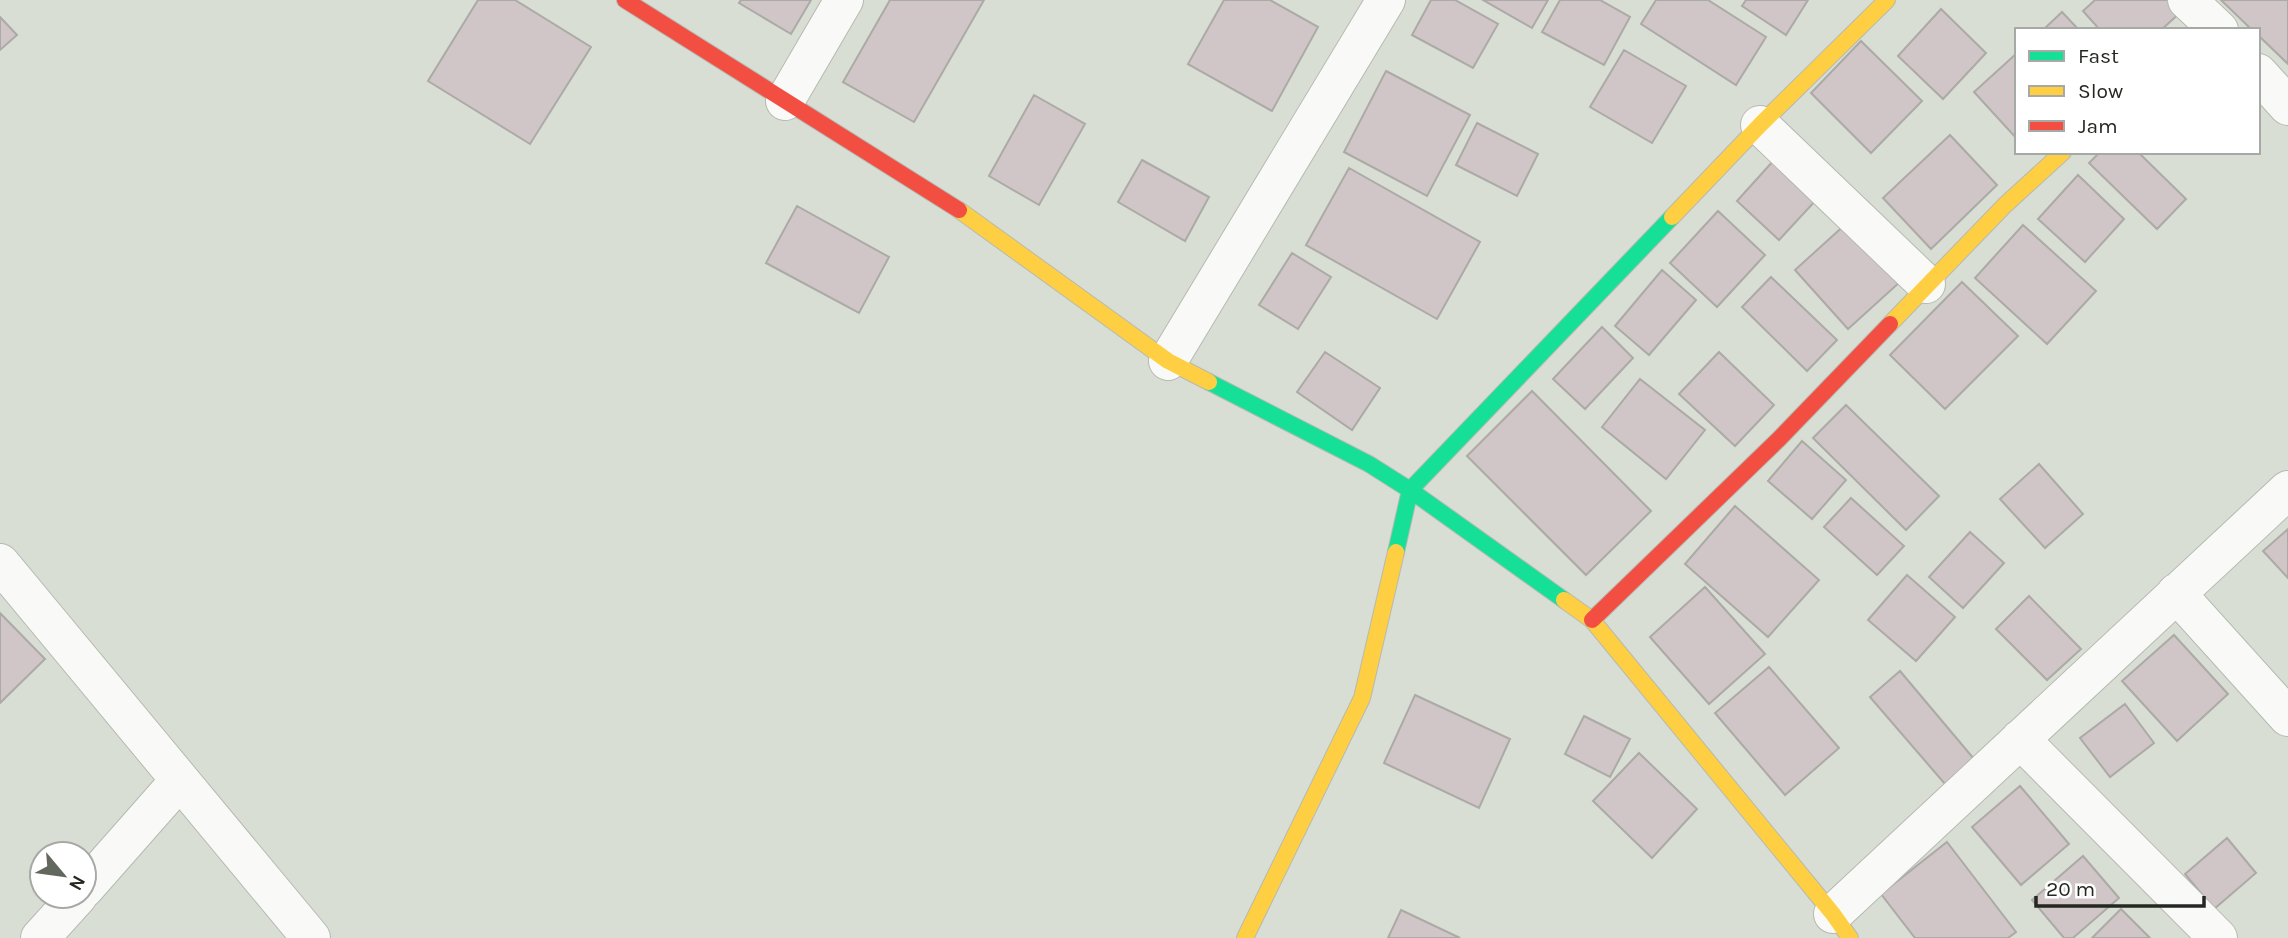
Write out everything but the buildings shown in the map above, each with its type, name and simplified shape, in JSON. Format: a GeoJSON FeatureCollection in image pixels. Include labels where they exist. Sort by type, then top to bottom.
{"type":"FeatureCollection","features":[{"type":"Feature","properties":{"kind":"street"},"geometry":{"type":"LineString","coordinates":[[625,0],[951,205],[1168,361],[1369,464],[1410,490],[1592,620],[1841,926],[2020,739],[2288,490]]}},
{"type":"Feature","properties":{"kind":"street"},"geometry":{"type":"LineString","coordinates":[[785,101],[844,0]]}},
{"type":"Feature","properties":{"kind":"street"},"geometry":{"type":"LineString","coordinates":[[1168,361],[1386,0]]}},
{"type":"Feature","properties":{"kind":"street"},"geometry":{"type":"LineString","coordinates":[[1245,938],[1363,698],[1410,490],[1760,125],[1887,0]]}},
{"type":"Feature","properties":{"kind":"street"},"geometry":{"type":"LineString","coordinates":[[2260,75],[2288,106]]}},
{"type":"Feature","properties":{"kind":"street"},"geometry":{"type":"LineString","coordinates":[[1760,125],[1926,285]]}},
{"type":"Feature","properties":{"kind":"street"},"geometry":{"type":"LineString","coordinates":[[1592,620],[1779,439],[2005,205],[2061,154]]}},
{"type":"Feature","properties":{"kind":"street"},"geometry":{"type":"LineString","coordinates":[[0,563],[311,938]]}},
{"type":"Feature","properties":{"kind":"street"},"geometry":{"type":"LineString","coordinates":[[2176,593],[2288,717]]}},
{"type":"Feature","properties":{"kind":"street"},"geometry":{"type":"LineString","coordinates":[[2020,739],[2218,938]]}},
{"type":"Feature","properties":{"kind":"street"},"geometry":{"type":"LineString","coordinates":[[98,873],[180,780]]}},
{"type":"Feature","properties":{"kind":"street"},"geometry":{"type":"LineString","coordinates":[[40,938],[65,910]]}},
{"type":"Feature","properties":{"kind":"traffic: fast"},"geometry":{"type":"LineString","coordinates":[[1396,552],[1410,490],[1672,217]]}},
{"type":"Feature","properties":{"kind":"traffic: fast"},"geometry":{"type":"LineString","coordinates":[[1209,382],[1369,464],[1410,490],[1564,600]]}},
{"type":"Feature","properties":{"kind":"traffic: slow"},"geometry":{"type":"LineString","coordinates":[[1672,217],[1760,125],[1887,0]]}},
{"type":"Feature","properties":{"kind":"traffic: slow"},"geometry":{"type":"LineString","coordinates":[[1890,324],[2005,205],[2061,154]]}},
{"type":"Feature","properties":{"kind":"traffic: slow"},"geometry":{"type":"LineString","coordinates":[[959,210],[1168,361],[1209,382]]}},
{"type":"Feature","properties":{"kind":"traffic: slow"},"geometry":{"type":"LineString","coordinates":[[1245,938],[1362,698],[1396,552]]}},
{"type":"Feature","properties":{"kind":"traffic: slow"},"geometry":{"type":"LineString","coordinates":[[1564,600],[1592,620],[1850,938]]}},
{"type":"Feature","properties":{"kind":"traffic: jam"},"geometry":{"type":"LineString","coordinates":[[625,0],[959,210]]}},
{"type":"Feature","properties":{"kind":"traffic: jam"},"geometry":{"type":"LineString","coordinates":[[1592,620],[1779,439],[1890,324]]}}]}
